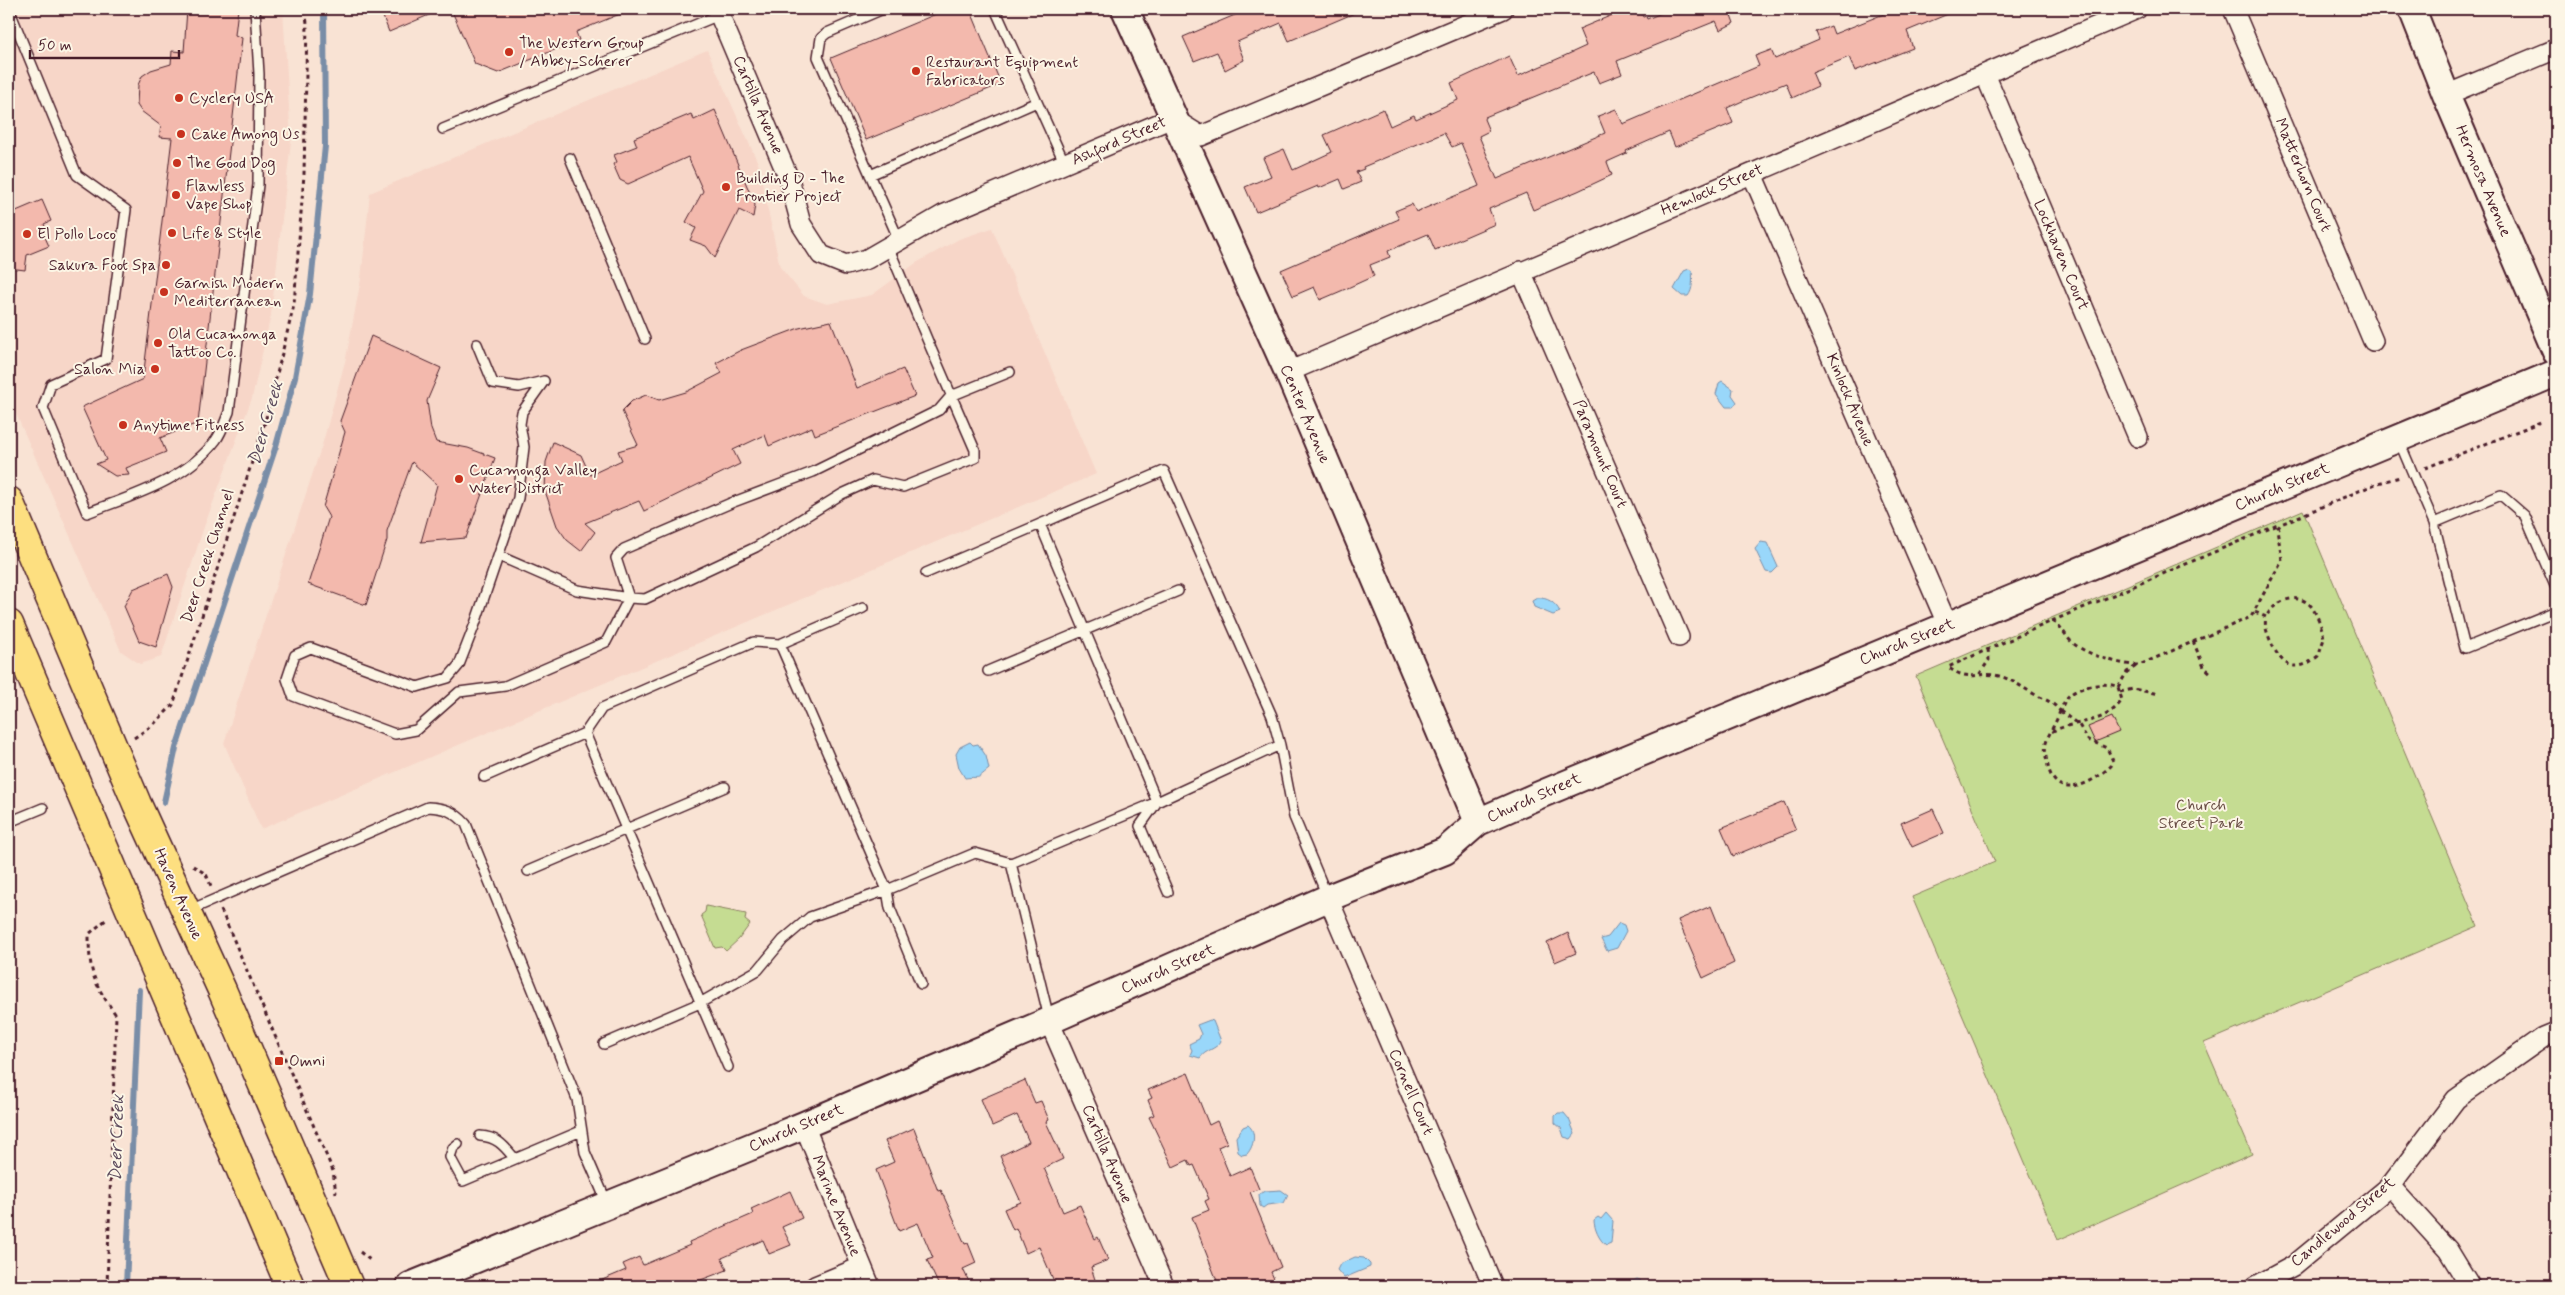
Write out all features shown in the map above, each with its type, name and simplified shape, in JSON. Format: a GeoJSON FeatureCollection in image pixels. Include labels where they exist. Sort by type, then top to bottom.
{"type":"FeatureCollection","features":[{"type":"Feature","properties":{"kind":"main road","name":"Haven Avenue"},"geometry":{"type":"LineString","coordinates":[[9,501],[137,804],[186,912],[348,1286]]}},
{"type":"Feature","properties":{"kind":"main road"},"geometry":{"type":"LineString","coordinates":[[9,624],[290,1286]]}},
{"type":"Feature","properties":{"kind":"street","name":"Center Avenue"},"geometry":{"type":"LineString","coordinates":[[1125,9],[1172,118],[1288,372],[1478,822]]}},
{"type":"Feature","properties":{"kind":"street","name":"Ashford Street"},"geometry":{"type":"LineString","coordinates":[[820,255],[846,265],[867,259],[943,215],[1172,118],[1201,136],[1503,9]]}},
{"type":"Feature","properties":{"kind":"street","name":"Hemlock Street"},"geometry":{"type":"LineString","coordinates":[[1288,372],[2137,9]]}},
{"type":"Feature","properties":{"kind":"street","name":"Matterhorn Court"},"geometry":{"type":"LineString","coordinates":[[2233,9],[2373,341]]}},
{"type":"Feature","properties":{"kind":"street","name":"Hermosa Avenue"},"geometry":{"type":"LineString","coordinates":[[2412,9],[2446,95],[2556,352]]}},
{"type":"Feature","properties":{"kind":"street","name":"Cartilla Avenue"},"geometry":{"type":"LineString","coordinates":[[718,12],[789,179],[801,224],[820,255]]}},
{"type":"Feature","properties":{"kind":"street"},"geometry":{"type":"LineString","coordinates":[[2446,95],[2556,49]]}},
{"type":"Feature","properties":{"kind":"street","name":"Lockhaven Court"},"geometry":{"type":"LineString","coordinates":[[1985,74],[2138,437]]}},
{"type":"Feature","properties":{"kind":"street","name":"Kinlock Avenue"},"geometry":{"type":"LineString","coordinates":[[1752,174],[1948,626]]}},
{"type":"Feature","properties":{"kind":"street","name":"Paramount Court"},"geometry":{"type":"LineString","coordinates":[[1521,271],[1679,637]]}},
{"type":"Feature","properties":{"kind":"street","name":"Church Street"},"geometry":{"type":"LineString","coordinates":[[410,1286],[804,1125],[1050,1021],[1328,898],[1446,851],[1478,822],[1537,796],[2556,373]]}},
{"type":"Feature","properties":{"kind":"street","name":"Cornell Court"},"geometry":{"type":"LineString","coordinates":[[1328,898],[1493,1286]]}},
{"type":"Feature","properties":{"kind":"street","name":"Cartilla Avenue"},"geometry":{"type":"LineString","coordinates":[[1050,1021],[1164,1286]]}},
{"type":"Feature","properties":{"kind":"street","name":"Candlewood Street"},"geometry":{"type":"LineString","coordinates":[[2256,1286],[2293,1266],[2390,1186],[2456,1099],[2544,1037],[2556,1032]]}},
{"type":"Feature","properties":{"kind":"street","name":"Marine Avenue"},"geometry":{"type":"LineString","coordinates":[[804,1125],[870,1286]]}},
{"type":"Feature","properties":{"kind":"street"},"geometry":{"type":"LineString","coordinates":[[2390,1186],[2448,1250],[2470,1286]]}},
{"type":"Feature","properties":{"kind":"street"},"geometry":{"type":"LineString","coordinates":[[815,1286],[861,1267]]}},
{"type":"Feature","properties":{"kind":"lane"},"geometry":{"type":"LineString","coordinates":[[9,10],[77,175],[126,210],[106,359],[51,384],[43,408],[87,513],[170,479],[196,463],[217,439],[229,412],[258,185],[259,74],[255,9]]}},
{"type":"Feature","properties":{"kind":"lane"},"geometry":{"type":"LineString","coordinates":[[499,556],[577,590],[645,599],[756,547],[842,494],[872,480],[903,488],[974,458],[975,450],[951,396],[893,243],[870,174],[818,57],[821,38],[826,33],[883,9]]}},
{"type":"Feature","properties":{"kind":"lane"},"geometry":{"type":"LineString","coordinates":[[995,9],[1065,164]]}},
{"type":"Feature","properties":{"kind":"lane"},"geometry":{"type":"LineString","coordinates":[[444,129],[718,12]]}},
{"type":"Feature","properties":{"kind":"lane"},"geometry":{"type":"LineString","coordinates":[[870,174],[1037,102]]}},
{"type":"Feature","properties":{"kind":"lane"},"geometry":{"type":"LineString","coordinates":[[570,158],[645,338]]}},
{"type":"Feature","properties":{"kind":"lane"},"geometry":{"type":"LineString","coordinates":[[476,344],[493,383],[519,387],[544,381],[522,412],[520,424],[524,447],[518,498],[459,665],[448,678],[417,687],[311,648],[295,656],[287,679],[293,696],[395,734],[416,730],[459,692],[505,686],[606,642],[629,598],[616,558],[624,550],[731,503],[813,472],[939,410],[951,396],[1010,372]]}},
{"type":"Feature","properties":{"kind":"lane"},"geometry":{"type":"LineString","coordinates":[[2398,438],[2434,523],[2465,648],[2556,611]]}},
{"type":"Feature","properties":{"kind":"lane"},"geometry":{"type":"LineString","coordinates":[[926,573],[1164,471],[1272,716],[1280,745],[1294,817],[1328,898]]}},
{"type":"Feature","properties":{"kind":"lane"},"geometry":{"type":"LineString","coordinates":[[2434,523],[2501,495],[2525,516],[2556,588]]}},
{"type":"Feature","properties":{"kind":"lane"},"geometry":{"type":"LineString","coordinates":[[1040,524],[1156,802]]}},
{"type":"Feature","properties":{"kind":"lane"},"geometry":{"type":"LineString","coordinates":[[988,672],[1178,591]]}},
{"type":"Feature","properties":{"kind":"lane"},"geometry":{"type":"LineString","coordinates":[[484,777],[584,733],[602,708],[754,642],[780,644],[863,608]]}},
{"type":"Feature","properties":{"kind":"lane"},"geometry":{"type":"LineString","coordinates":[[780,644],[887,890],[890,908],[921,984]]}},
{"type":"Feature","properties":{"kind":"lane"},"geometry":{"type":"LineString","coordinates":[[448,678],[459,692]]}},
{"type":"Feature","properties":{"kind":"lane"},"geometry":{"type":"LineString","coordinates":[[584,733],[728,1067]]}},
{"type":"Feature","properties":{"kind":"lane"},"geometry":{"type":"LineString","coordinates":[[604,1044],[700,1003],[758,970],[783,940],[810,917],[887,890],[975,852],[1011,863],[1156,802],[1280,745]]}},
{"type":"Feature","properties":{"kind":"lane"},"geometry":{"type":"LineString","coordinates":[[528,870],[725,787]]}},
{"type":"Feature","properties":{"kind":"lane"},"geometry":{"type":"LineString","coordinates":[[1156,802],[1140,826],[1168,892]]}},
{"type":"Feature","properties":{"kind":"lane"},"geometry":{"type":"LineString","coordinates":[[186,912],[215,897],[428,807],[443,808],[456,813],[466,824],[578,1099],[585,1152],[608,1206]]}},
{"type":"Feature","properties":{"kind":"lane"},"geometry":{"type":"LineString","coordinates":[[9,822],[43,808]]}},
{"type":"Feature","properties":{"kind":"lane"},"geometry":{"type":"LineString","coordinates":[[1011,863],[1050,1021]]}},
{"type":"Feature","properties":{"kind":"lane"},"geometry":{"type":"LineString","coordinates":[[458,1144],[453,1148],[450,1157],[463,1181],[581,1131]]}},
{"type":"Feature","properties":{"kind":"lane"},"geometry":{"type":"LineString","coordinates":[[480,1136],[492,1136],[515,1159]]}},
{"type":"Feature","properties":{"kind":"path","name":"Deer Creek Channel"},"geometry":{"type":"LineString","coordinates":[[137,745],[134,736],[153,725],[172,705],[265,422],[294,305],[304,174],[305,9]]}},
{"type":"Feature","properties":{"kind":"path"},"geometry":{"type":"LineString","coordinates":[[2118,687],[2108,684],[2072,692],[2066,698],[2060,711],[2051,732],[2046,752],[2050,773],[2059,786],[2076,787],[2102,774],[2113,761],[2107,748],[2088,740],[2079,725],[2060,711],[2052,701],[2035,694],[2010,679],[1990,674],[1968,676],[1954,672],[1948,666],[2378,483],[2413,474],[2543,421]]}},
{"type":"Feature","properties":{"kind":"path"},"geometry":{"type":"LineString","coordinates":[[2118,687],[2127,672],[2139,665],[2251,617],[2282,560],[2277,528],[2280,524]]}},
{"type":"Feature","properties":{"kind":"path"},"geometry":{"type":"LineString","coordinates":[[2294,598],[2305,601],[2313,610],[2324,634],[2324,644],[2318,656],[2300,666],[2286,664],[2281,661],[2265,628],[2266,617],[2271,608],[2282,601],[2294,598]]}},
{"type":"Feature","properties":{"kind":"path"},"geometry":{"type":"LineString","coordinates":[[2255,612],[2266,617]]}},
{"type":"Feature","properties":{"kind":"path"},"geometry":{"type":"LineString","coordinates":[[2052,621],[2061,627],[2073,644],[2084,650],[2130,666],[2139,665]]}},
{"type":"Feature","properties":{"kind":"path"},"geometry":{"type":"LineString","coordinates":[[2193,641],[2204,666],[2210,673]]}},
{"type":"Feature","properties":{"kind":"path"},"geometry":{"type":"LineString","coordinates":[[1979,675],[1989,660],[1988,649]]}},
{"type":"Feature","properties":{"kind":"path"},"geometry":{"type":"LineString","coordinates":[[2051,732],[2070,724],[2079,725],[2099,721],[2117,707],[2122,700],[2118,687]]}},
{"type":"Feature","properties":{"kind":"path"},"geometry":{"type":"LineString","coordinates":[[2120,692],[2133,689],[2159,694]]}},
{"type":"Feature","properties":{"kind":"path"},"geometry":{"type":"LineString","coordinates":[[190,860],[194,868],[206,874],[333,1171],[337,1201]]}},
{"type":"Feature","properties":{"kind":"path"},"geometry":{"type":"LineString","coordinates":[[107,1286],[116,1015],[95,984],[89,956],[89,934],[109,917]]}},
{"type":"Feature","properties":{"kind":"path"},"geometry":{"type":"LineString","coordinates":[[357,1248],[370,1260]]}},
{"type":"Feature","properties":{"kind":"shaded area"},"geometry":{"type":"Polygon","coordinates":[[[9,9],[283,9],[291,141],[271,315],[252,398],[204,527],[161,657],[140,664],[121,651],[9,398],[9,9]]]}},
{"type":"Feature","properties":{"kind":"shaded area","name":"Cucamonga Valley Water District"},"geometry":{"type":"Polygon","coordinates":[[[707,50],[758,163],[780,267],[804,296],[827,304],[872,295],[916,263],[959,239],[992,228],[1096,474],[261,829],[224,743],[323,442],[346,358],[361,279],[370,193],[707,50]]]}},
{"type":"Feature","properties":{"kind":"green space","name":"Church Street Park"},"geometry":{"type":"Polygon","coordinates":[[[2303,510],[2478,926],[2204,1043],[2252,1154],[2058,1240],[1912,897],[1995,862],[1916,676],[2303,510]]]}},
{"type":"Feature","properties":{"kind":"green space"},"geometry":{"type":"Polygon","coordinates":[[[706,906],[746,914],[745,920],[750,924],[739,939],[726,951],[722,947],[715,948],[701,915],[705,912],[706,906]]]}},
{"type":"Feature","properties":{"kind":"water"},"geometry":{"type":"Polygon","coordinates":[[[1689,269],[1692,271],[1692,288],[1688,296],[1682,296],[1674,289],[1684,271],[1689,269]]]}},
{"type":"Feature","properties":{"kind":"water"},"geometry":{"type":"Polygon","coordinates":[[[1722,381],[1733,389],[1732,395],[1737,402],[1733,407],[1726,407],[1716,394],[1719,383],[1722,381]]]}},
{"type":"Feature","properties":{"kind":"water"},"geometry":{"type":"Polygon","coordinates":[[[1761,542],[1767,543],[1778,567],[1772,573],[1766,572],[1755,549],[1761,542]]]}},
{"type":"Feature","properties":{"kind":"water"},"geometry":{"type":"Polygon","coordinates":[[[1537,598],[1551,601],[1560,612],[1553,615],[1534,607],[1532,601],[1537,598]]]}},
{"type":"Feature","properties":{"kind":"water"},"geometry":{"type":"Polygon","coordinates":[[[970,742],[973,745],[978,744],[986,756],[989,769],[978,777],[965,778],[959,768],[956,754],[960,747],[970,742]]]}},
{"type":"Feature","properties":{"kind":"water"},"geometry":{"type":"Polygon","coordinates":[[[1619,923],[1624,925],[1626,931],[1617,948],[1607,951],[1601,939],[1608,937],[1619,923]]]}},
{"type":"Feature","properties":{"kind":"water"},"geometry":{"type":"Polygon","coordinates":[[[1210,1020],[1213,1021],[1221,1041],[1200,1058],[1190,1055],[1192,1050],[1189,1044],[1199,1039],[1201,1034],[1197,1025],[1210,1020]]]}},
{"type":"Feature","properties":{"kind":"water"},"geometry":{"type":"Polygon","coordinates":[[[1558,1113],[1564,1113],[1569,1119],[1575,1134],[1571,1139],[1564,1137],[1561,1128],[1555,1123],[1555,1116],[1558,1113]]]}},
{"type":"Feature","properties":{"kind":"water"},"geometry":{"type":"Polygon","coordinates":[[[1248,1125],[1253,1131],[1253,1143],[1247,1154],[1242,1155],[1238,1152],[1236,1137],[1243,1127],[1248,1125]]]}},
{"type":"Feature","properties":{"kind":"water"},"geometry":{"type":"Polygon","coordinates":[[[1281,1190],[1288,1195],[1284,1203],[1267,1205],[1263,1208],[1260,1206],[1259,1194],[1265,1191],[1281,1190]]]}},
{"type":"Feature","properties":{"kind":"water"},"geometry":{"type":"Polygon","coordinates":[[[1606,1213],[1613,1221],[1611,1243],[1606,1245],[1597,1234],[1594,1220],[1598,1217],[1601,1219],[1606,1213]]]}},
{"type":"Feature","properties":{"kind":"water"},"geometry":{"type":"Polygon","coordinates":[[[1355,1257],[1364,1258],[1370,1264],[1370,1267],[1344,1278],[1337,1270],[1340,1264],[1355,1257]]]}},
{"type":"Feature","properties":{"kind":"water"},"geometry":{"type":"Polygon","coordinates":[[[1640,1280],[1642,1286],[1617,1286],[1622,1283],[1640,1280]]]}},
{"type":"Feature","properties":{"kind":"building"},"geometry":{"type":"Polygon","coordinates":[[[187,9],[238,9],[235,35],[242,38],[198,423],[160,438],[166,452],[126,468],[129,475],[115,476],[96,464],[106,460],[82,407],[143,379],[172,138],[159,137],[161,126],[141,111],[137,105],[138,85],[142,76],[151,70],[171,64],[172,51],[184,52],[187,9]]]}},
{"type":"Feature","properties":{"kind":"building"},"geometry":{"type":"Polygon","coordinates":[[[380,9],[443,9],[389,32],[380,9]]]}},
{"type":"Feature","properties":{"kind":"building","name":"The Western Group / Abbey-Scherer"},"geometry":{"type":"Polygon","coordinates":[[[451,9],[632,9],[576,32],[579,40],[498,73],[475,64],[451,9]]]}},
{"type":"Feature","properties":{"kind":"building","name":"Restaurant Equipment Fabricators"},"geometry":{"type":"Polygon","coordinates":[[[948,9],[970,9],[1001,84],[866,140],[831,58],[948,9]]]}},
{"type":"Feature","properties":{"kind":"building"},"geometry":{"type":"Polygon","coordinates":[[[1249,9],[1364,9],[1289,41],[1281,23],[1237,42],[1244,60],[1225,70],[1217,52],[1194,61],[1183,37],[1249,9]]]}},
{"type":"Feature","properties":{"kind":"building"},"geometry":{"type":"Polygon","coordinates":[[[1615,9],[1639,9],[1643,17],[1646,16],[1647,19],[1671,9],[1746,9],[1731,15],[1734,23],[1720,30],[1716,21],[1617,61],[1622,74],[1599,83],[1594,72],[1485,117],[1484,119],[1489,131],[1479,136],[1497,179],[1605,133],[1598,116],[1616,109],[1623,124],[1759,66],[1755,56],[1771,50],[1775,59],[1819,40],[1816,32],[1831,26],[1834,34],[1896,9],[1960,9],[1907,31],[1913,48],[1855,71],[1849,57],[1812,72],[1818,86],[1792,98],[1786,83],[1727,108],[1733,123],[1675,147],[1669,132],[1626,151],[1627,153],[1607,162],[1612,175],[1578,191],[1533,210],[1526,193],[1489,209],[1495,224],[1435,250],[1428,234],[1388,251],[1390,257],[1370,265],[1374,276],[1320,300],[1314,287],[1293,296],[1281,270],[1399,219],[1395,211],[1412,204],[1416,212],[1479,186],[1461,143],[1452,147],[1444,133],[1363,167],[1364,169],[1356,172],[1361,182],[1344,189],[1340,179],[1319,188],[1318,186],[1256,212],[1245,187],[1271,176],[1263,158],[1284,149],[1293,170],[1332,152],[1324,135],[1383,109],[1390,126],[1414,115],[1416,119],[1458,100],[1451,83],[1509,56],[1518,76],[1586,46],[1579,29],[1617,13],[1615,9]]]}},
{"type":"Feature","properties":{"kind":"building","name":"Building D - The Frontier Project"},"geometry":{"type":"Polygon","coordinates":[[[715,110],[755,205],[753,217],[739,210],[715,258],[706,246],[690,240],[696,228],[686,222],[703,191],[688,157],[628,184],[620,180],[613,164],[617,162],[614,155],[637,146],[634,138],[691,114],[694,120],[715,110]]]}},
{"type":"Feature","properties":{"kind":"building","name":"El Pollo Loco"},"geometry":{"type":"Polygon","coordinates":[[[42,200],[51,221],[44,224],[48,234],[44,235],[49,246],[27,255],[25,270],[9,268],[9,214],[42,200]]]}},
{"type":"Feature","properties":{"kind":"building"},"geometry":{"type":"Polygon","coordinates":[[[831,321],[857,388],[903,369],[915,396],[815,435],[812,427],[769,446],[765,435],[733,450],[740,464],[644,511],[639,501],[585,523],[595,532],[581,551],[567,540],[557,526],[545,491],[546,462],[553,442],[581,455],[590,475],[622,460],[618,451],[638,445],[622,411],[632,401],[646,395],[659,400],[686,392],[722,373],[716,363],[741,350],[799,328],[831,321]]]}},
{"type":"Feature","properties":{"kind":"building"},"geometry":{"type":"Polygon","coordinates":[[[371,336],[441,368],[427,401],[431,429],[436,442],[468,448],[495,458],[466,538],[421,542],[437,485],[412,462],[387,531],[387,540],[366,605],[308,584],[329,517],[323,507],[345,432],[340,421],[371,336]]]}},
{"type":"Feature","properties":{"kind":"building"},"geometry":{"type":"Polygon","coordinates":[[[168,574],[173,587],[156,647],[139,641],[124,606],[133,589],[168,574]]]}},
{"type":"Feature","properties":{"kind":"building"},"geometry":{"type":"Polygon","coordinates":[[[2112,717],[2119,732],[2095,742],[2088,727],[2112,717]]]}},
{"type":"Feature","properties":{"kind":"building"},"geometry":{"type":"Polygon","coordinates":[[[1784,802],[1796,830],[1733,856],[1721,828],[1784,802]]]}},
{"type":"Feature","properties":{"kind":"building"},"geometry":{"type":"Polygon","coordinates":[[[1933,809],[1944,833],[1912,847],[1901,823],[1933,809]]]}},
{"type":"Feature","properties":{"kind":"building"},"geometry":{"type":"Polygon","coordinates":[[[1711,906],[1734,963],[1703,978],[1678,920],[1711,906]]]}},
{"type":"Feature","properties":{"kind":"building"},"geometry":{"type":"Polygon","coordinates":[[[1568,933],[1576,953],[1555,962],[1547,943],[1568,933]]]}},
{"type":"Feature","properties":{"kind":"building"},"geometry":{"type":"Polygon","coordinates":[[[1188,1073],[1209,1125],[1217,1121],[1227,1143],[1218,1147],[1230,1176],[1250,1167],[1259,1189],[1250,1192],[1281,1267],[1271,1272],[1277,1286],[1219,1286],[1192,1217],[1209,1210],[1205,1201],[1209,1199],[1194,1165],[1191,1166],[1188,1160],[1173,1167],[1149,1117],[1154,1115],[1148,1100],[1152,1098],[1148,1090],[1188,1073]]]}},
{"type":"Feature","properties":{"kind":"building"},"geometry":{"type":"Polygon","coordinates":[[[1025,1080],[1035,1103],[1041,1101],[1049,1120],[1046,1122],[1063,1159],[1044,1168],[1063,1212],[1080,1205],[1095,1239],[1098,1237],[1108,1260],[1091,1267],[1097,1286],[1056,1286],[1039,1247],[1026,1253],[1016,1228],[1013,1230],[1004,1209],[1021,1202],[1000,1156],[1029,1142],[1017,1115],[992,1126],[981,1099],[1025,1080]]]}},
{"type":"Feature","properties":{"kind":"building"},"geometry":{"type":"Polygon","coordinates":[[[914,1128],[938,1191],[941,1190],[965,1244],[968,1243],[976,1263],[963,1269],[971,1286],[939,1286],[927,1260],[933,1258],[918,1223],[899,1231],[876,1170],[894,1162],[885,1141],[914,1128]]]}},
{"type":"Feature","properties":{"kind":"building"},"geometry":{"type":"Polygon","coordinates":[[[790,1191],[802,1218],[782,1227],[791,1245],[769,1254],[763,1240],[722,1258],[727,1270],[685,1286],[588,1286],[626,1270],[623,1264],[639,1257],[643,1265],[690,1245],[689,1242],[753,1214],[751,1209],[790,1191]]]}},
{"type":"Feature","properties":{"kind":"waterway","name":"Deer Creek"},"geometry":{"type":"LineString","coordinates":[[164,802],[176,748],[276,446],[295,377],[310,294],[325,146],[324,9]]}},
{"type":"Feature","properties":{"kind":"waterway","name":"Deer Creek"},"geometry":{"type":"LineString","coordinates":[[126,1286],[139,990]]}},
{"type":"Feature","properties":{"kind":"place","name":"The Western Group / Abbey-Scherer"},"geometry":{"type":"Point","coordinates":[509,52]}},
{"type":"Feature","properties":{"kind":"place","name":"Restaurant Equipment Fabricators"},"geometry":{"type":"Point","coordinates":[916,71]}},
{"type":"Feature","properties":{"kind":"place","name":"Cyclery USA"},"geometry":{"type":"Point","coordinates":[179,98]}},
{"type":"Feature","properties":{"kind":"place","name":"Cake Among Us"},"geometry":{"type":"Point","coordinates":[181,134]}},
{"type":"Feature","properties":{"kind":"place","name":"The Good Dog"},"geometry":{"type":"Point","coordinates":[177,163]}},
{"type":"Feature","properties":{"kind":"place","name":"Building D - The Frontier Project"},"geometry":{"type":"Point","coordinates":[726,187]}},
{"type":"Feature","properties":{"kind":"place","name":"Flawless Vape Shop"},"geometry":{"type":"Point","coordinates":[176,195]}},
{"type":"Feature","properties":{"kind":"place","name":"Life & Style"},"geometry":{"type":"Point","coordinates":[172,233]}},
{"type":"Feature","properties":{"kind":"place","name":"El Pollo Loco"},"geometry":{"type":"Point","coordinates":[27,234]}},
{"type":"Feature","properties":{"kind":"place","name":"Sakura Foot Spa"},"geometry":{"type":"Point","coordinates":[166,265]}},
{"type":"Feature","properties":{"kind":"place","name":"Garnish Modern Mediterranean"},"geometry":{"type":"Point","coordinates":[164,292]}},
{"type":"Feature","properties":{"kind":"place","name":"Old Cucamonga Tattoo Co."},"geometry":{"type":"Point","coordinates":[158,343]}},
{"type":"Feature","properties":{"kind":"place","name":"Salon Mia"},"geometry":{"type":"Point","coordinates":[155,369]}},
{"type":"Feature","properties":{"kind":"place","name":"Anytime Fitness"},"geometry":{"type":"Point","coordinates":[123,425]}},
{"type":"Feature","properties":{"kind":"place","name":"Cucamonga Valley Water District"},"geometry":{"type":"Point","coordinates":[459,479]}},
{"type":"Feature","properties":{"kind":"place","name":"Omni"},"geometry":{"type":"Point","coordinates":[279,1061]}}]}
